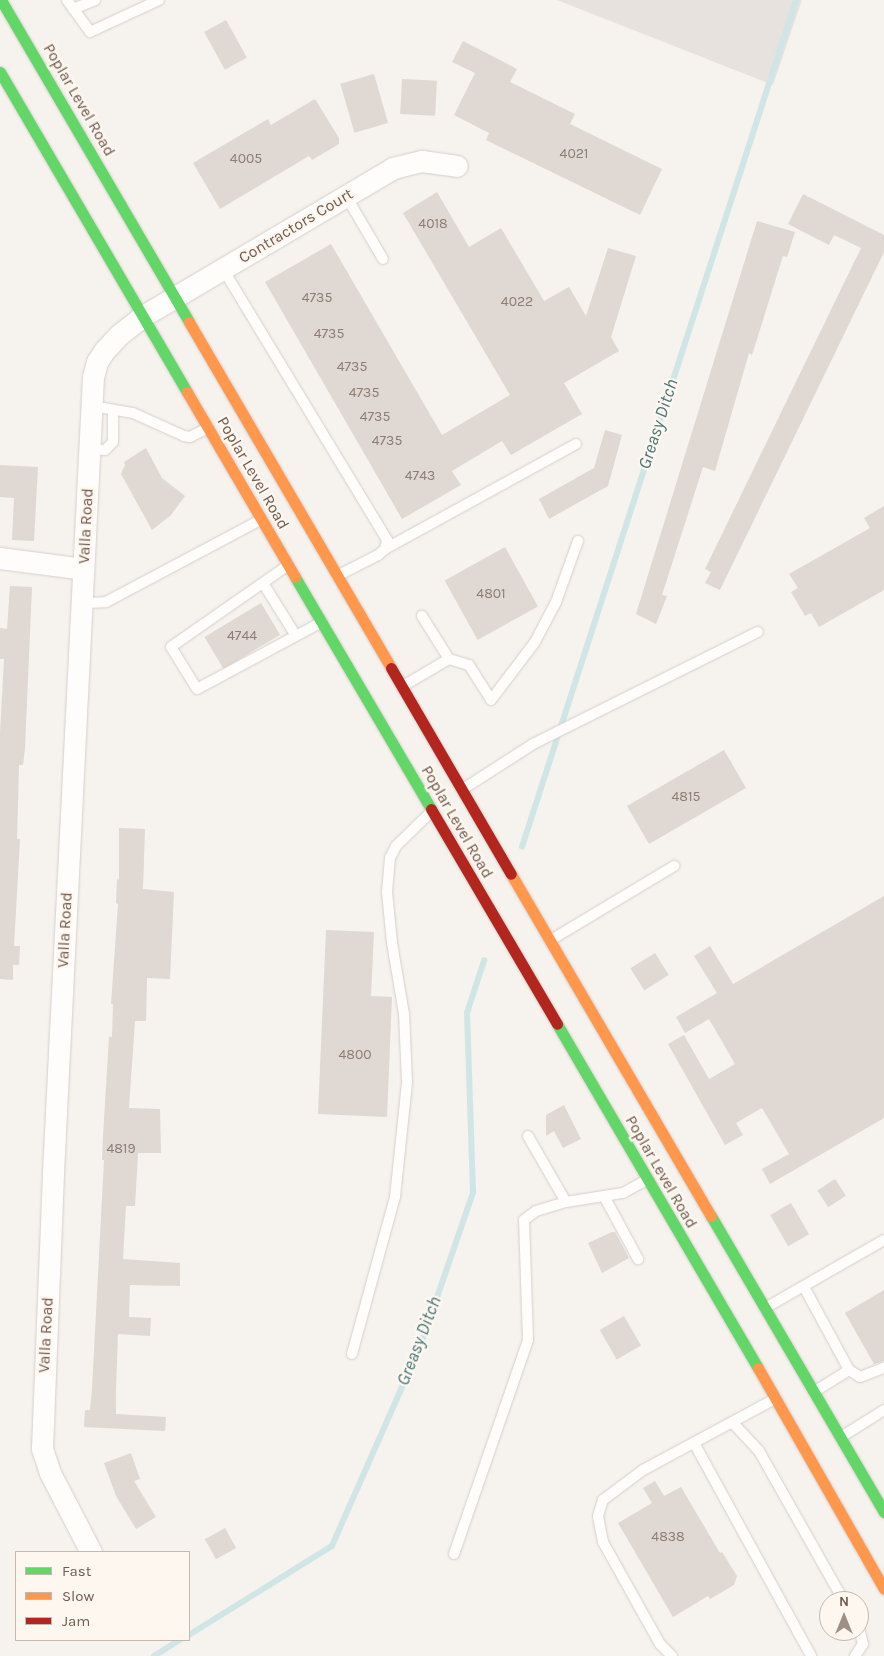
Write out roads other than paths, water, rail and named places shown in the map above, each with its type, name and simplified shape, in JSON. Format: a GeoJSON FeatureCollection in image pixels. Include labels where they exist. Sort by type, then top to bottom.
{"type":"FeatureCollection","features":[{"type":"Feature","properties":{"kind":"main road","name":"Poplar Level Road"},"geometry":{"type":"LineString","coordinates":[[1,0],[884,1512]]}},
{"type":"Feature","properties":{"kind":"main road","name":"Poplar Level Road"},"geometry":{"type":"LineString","coordinates":[[0,72],[646,1180],[830,1491],[884,1589]]}},
{"type":"Feature","properties":{"kind":"street","name":"Contractors Court"},"geometry":{"type":"LineString","coordinates":[[143,316],[393,168],[422,161],[457,166]]}},
{"type":"Feature","properties":{"kind":"street","name":"Valla Road"},"geometry":{"type":"LineString","coordinates":[[90,1551],[50,1473],[42,1448],[51,1211],[93,377],[97,362],[120,334],[143,316]]}},
{"type":"Feature","properties":{"kind":"street"},"geometry":{"type":"LineString","coordinates":[[0,558],[83,569]]}},
{"type":"Feature","properties":{"kind":"lane"},"geometry":{"type":"LineString","coordinates":[[66,0],[90,32],[142,3],[159,0]]}},
{"type":"Feature","properties":{"kind":"lane"},"geometry":{"type":"LineString","coordinates":[[73,10],[95,0]]}},
{"type":"Feature","properties":{"kind":"lane"},"geometry":{"type":"LineString","coordinates":[[346,196],[383,259]]}},
{"type":"Feature","properties":{"kind":"lane"},"geometry":{"type":"LineString","coordinates":[[223,269],[387,540],[385,549]]}},
{"type":"Feature","properties":{"kind":"lane"},"geometry":{"type":"LineString","coordinates":[[92,406],[133,414],[184,436],[190,437],[208,428]]}},
{"type":"Feature","properties":{"kind":"lane"},"geometry":{"type":"LineString","coordinates":[[90,449],[105,450],[112,442],[113,410]]}},
{"type":"Feature","properties":{"kind":"lane"},"geometry":{"type":"LineString","coordinates":[[338,576],[576,444]]}},
{"type":"Feature","properties":{"kind":"lane"},"geometry":{"type":"LineString","coordinates":[[82,603],[106,602],[261,519]]}},
{"type":"Feature","properties":{"kind":"lane"},"geometry":{"type":"LineString","coordinates":[[422,616],[449,659],[469,665],[491,700],[535,642],[556,602],[578,541]]}},
{"type":"Feature","properties":{"kind":"lane"},"geometry":{"type":"LineString","coordinates":[[288,565],[170,647],[197,689],[322,622]]}},
{"type":"Feature","properties":{"kind":"lane"},"geometry":{"type":"LineString","coordinates":[[263,583],[296,636]]}},
{"type":"Feature","properties":{"kind":"lane"},"geometry":{"type":"LineString","coordinates":[[462,790],[539,741],[758,632]]}},
{"type":"Feature","properties":{"kind":"lane"},"geometry":{"type":"LineString","coordinates":[[402,687],[449,659]]}},
{"type":"Feature","properties":{"kind":"lane"},"geometry":{"type":"LineString","coordinates":[[352,1354],[395,1198],[407,1082],[404,1014],[392,943],[387,892],[390,858],[396,846],[432,811]]}},
{"type":"Feature","properties":{"kind":"lane"},"geometry":{"type":"LineString","coordinates":[[550,941],[674,866]]}},
{"type":"Feature","properties":{"kind":"lane"},"geometry":{"type":"LineString","coordinates":[[528,1136],[566,1202]]}},
{"type":"Feature","properties":{"kind":"lane"},"geometry":{"type":"LineString","coordinates":[[454,1554],[528,1340],[524,1220],[536,1211],[566,1202],[623,1192],[646,1180]]}},
{"type":"Feature","properties":{"kind":"lane"},"geometry":{"type":"LineString","coordinates":[[604,1196],[638,1259]]}},
{"type":"Feature","properties":{"kind":"lane"},"geometry":{"type":"LineString","coordinates":[[766,1308],[884,1240]]}},
{"type":"Feature","properties":{"kind":"lane"},"geometry":{"type":"LineString","coordinates":[[804,1287],[850,1370],[860,1377],[884,1368]]}},
{"type":"Feature","properties":{"kind":"lane"},"geometry":{"type":"LineString","coordinates":[[814,1392],[850,1370]]}},
{"type":"Feature","properties":{"kind":"lane"},"geometry":{"type":"LineString","coordinates":[[672,1656],[660,1644],[603,1542],[598,1516],[602,1500],[643,1470],[776,1399]]}},
{"type":"Feature","properties":{"kind":"lane"},"geometry":{"type":"LineString","coordinates":[[840,1437],[884,1410]]}},
{"type":"Feature","properties":{"kind":"lane"},"geometry":{"type":"LineString","coordinates":[[732,1422],[759,1451],[838,1591]]}},
{"type":"Feature","properties":{"kind":"lane"},"geometry":{"type":"LineString","coordinates":[[694,1443],[811,1656]]}},
{"type":"Feature","properties":{"kind":"lane"},"geometry":{"type":"LineString","coordinates":[[855,1656],[863,1644],[862,1641]]}},
{"type":"Feature","properties":{"kind":"waterway","name":"Greasy Ditch"},"geometry":{"type":"LineString","coordinates":[[522,847],[796,0]]}},
{"type":"Feature","properties":{"kind":"waterway","name":"Greasy Ditch"},"geometry":{"type":"LineString","coordinates":[[190,1634],[332,1546],[421,1344],[473,1193],[467,1013],[484,961]]}},
{"type":"Feature","properties":{"kind":"waterway","name":"Greasy Ditch"},"geometry":{"type":"LineString","coordinates":[[154,1656],[178,1641]]}}]}
